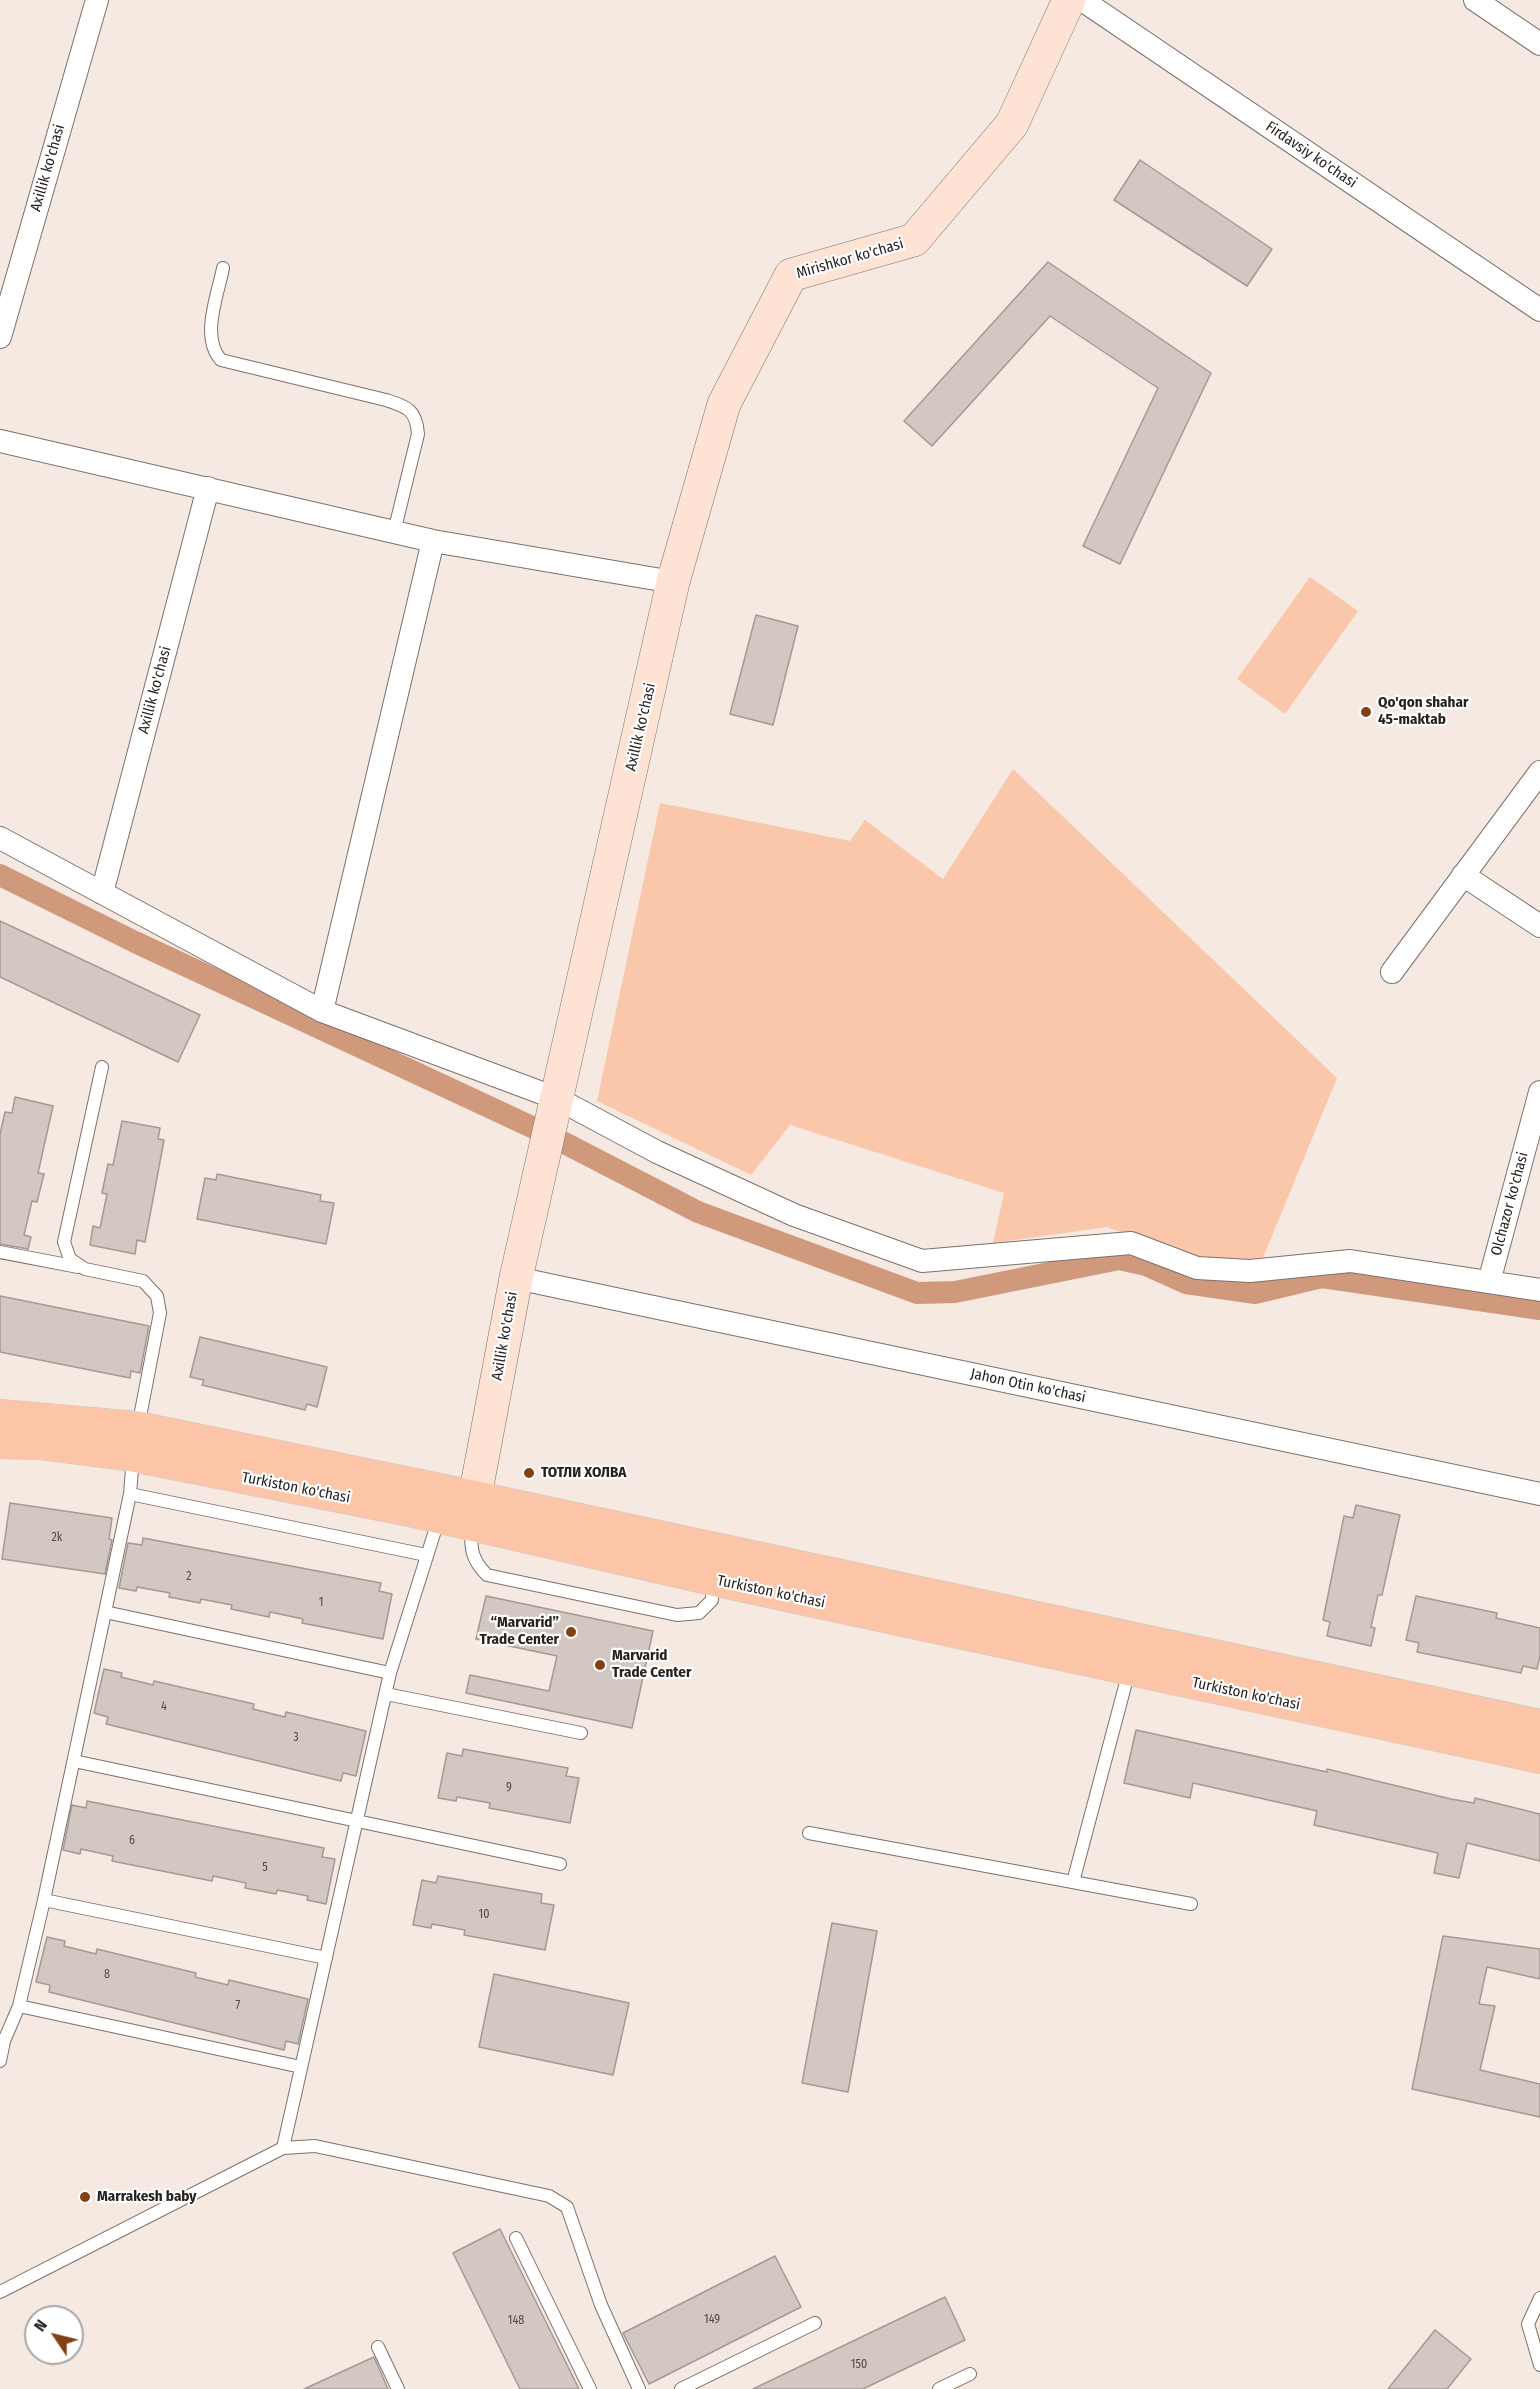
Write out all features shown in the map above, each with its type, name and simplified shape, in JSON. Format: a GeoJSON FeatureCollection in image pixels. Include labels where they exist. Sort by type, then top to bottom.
{"type":"FeatureCollection","features":[{"type":"Feature","properties":{"kind":"main road","name":"Turkiston ko'chasi"},"geometry":{"type":"LineString","coordinates":[[0,1416],[1540,1726]]}},
{"type":"Feature","properties":{"kind":"main road","name":"Turkiston ko'chasi"},"geometry":{"type":"LineString","coordinates":[[0,1442],[135,1442]]}},
{"type":"Feature","properties":{"kind":"main road","name":"Turkiston ko'chasi"},"geometry":{"type":"LineString","coordinates":[[473,1511],[712,1579],[1540,1757]]}},
{"type":"Feature","properties":{"kind":"street","name":"Axillik ko'chasi"},"geometry":{"type":"LineString","coordinates":[[0,337],[97,0]]}},
{"type":"Feature","properties":{"kind":"street","name":"Mirishkor ko'chasi"},"geometry":{"type":"LineString","coordinates":[[673,582],[724,404],[791,275],[914,240],[1012,124],[1069,0]]}},
{"type":"Feature","properties":{"kind":"street","name":"Firdavsiy ko'chasi"},"geometry":{"type":"LineString","coordinates":[[1082,0],[1540,310]]}},
{"type":"Feature","properties":{"kind":"street"},"geometry":{"type":"LineString","coordinates":[[1475,0],[1540,44]]}},
{"type":"Feature","properties":{"kind":"street"},"geometry":{"type":"LineString","coordinates":[[0,441],[433,541],[673,582]]}},
{"type":"Feature","properties":{"kind":"street","name":"Axillik ko'chasi"},"geometry":{"type":"LineString","coordinates":[[102,893],[208,488]]}},
{"type":"Feature","properties":{"kind":"street"},"geometry":{"type":"LineString","coordinates":[[322,1011],[433,541]]}},
{"type":"Feature","properties":{"kind":"street","name":"Axillik ko'chasi"},"geometry":{"type":"LineString","coordinates":[[473,1511],[516,1278],[673,582]]}},
{"type":"Feature","properties":{"kind":"street"},"geometry":{"type":"LineString","coordinates":[[1392,972],[1540,772]]}},
{"type":"Feature","properties":{"kind":"street"},"geometry":{"type":"LineString","coordinates":[[0,838],[322,1011],[556,1105],[794,1215],[922,1261],[1131,1243],[1197,1268],[1250,1271],[1350,1261],[1540,1290]]}},
{"type":"Feature","properties":{"kind":"street"},"geometry":{"type":"LineString","coordinates":[[1463,875],[1540,926]]}},
{"type":"Feature","properties":{"kind":"street","name":"Olchazor ko'chasi"},"geometry":{"type":"LineString","coordinates":[[1489,1282],[1540,1092]]}},
{"type":"Feature","properties":{"kind":"street","name":"Jahon Otin ko'chasi"},"geometry":{"type":"LineString","coordinates":[[516,1278],[1540,1494]]}},
{"type":"Feature","properties":{"kind":"lane"},"geometry":{"type":"LineString","coordinates":[[223,268],[210,331],[212,351],[221,360],[386,400],[407,407],[417,420],[418,434],[394,532]]}},
{"type":"Feature","properties":{"kind":"lane"},"geometry":{"type":"LineString","coordinates":[[85,1269],[70,1259],[64,1242],[102,1067]]}},
{"type":"Feature","properties":{"kind":"lane"},"geometry":{"type":"LineString","coordinates":[[0,1251],[143,1281],[157,1296],[160,1313],[135,1442],[130,1494],[74,1761],[19,2006],[4,2041],[0,2061]]}},
{"type":"Feature","properties":{"kind":"lane"},"geometry":{"type":"LineString","coordinates":[[130,1494],[426,1555]]}},
{"type":"Feature","properties":{"kind":"lane"},"geometry":{"type":"LineString","coordinates":[[283,2148],[390,1673],[442,1504]]}},
{"type":"Feature","properties":{"kind":"lane"},"geometry":{"type":"LineString","coordinates":[[473,1511],[471,1549],[474,1562],[487,1575],[677,1615],[699,1613],[712,1600],[712,1579]]}},
{"type":"Feature","properties":{"kind":"lane"},"geometry":{"type":"LineString","coordinates":[[105,1612],[390,1673]]}},
{"type":"Feature","properties":{"kind":"lane"},"geometry":{"type":"LineString","coordinates":[[1073,1881],[1130,1669]]}},
{"type":"Feature","properties":{"kind":"lane"},"geometry":{"type":"LineString","coordinates":[[386,1694],[581,1733]]}},
{"type":"Feature","properties":{"kind":"lane"},"geometry":{"type":"LineString","coordinates":[[74,1761],[560,1864]]}},
{"type":"Feature","properties":{"kind":"lane"},"geometry":{"type":"LineString","coordinates":[[809,1833],[1191,1904]]}},
{"type":"Feature","properties":{"kind":"lane"},"geometry":{"type":"LineString","coordinates":[[44,1900],[326,1958]]}},
{"type":"Feature","properties":{"kind":"lane"},"geometry":{"type":"LineString","coordinates":[[19,2006],[301,2067]]}},
{"type":"Feature","properties":{"kind":"lane"},"geometry":{"type":"LineString","coordinates":[[0,2292],[283,2148],[315,2146],[549,2196],[567,2207],[601,2305],[639,2389]]}},
{"type":"Feature","properties":{"kind":"lane"},"geometry":{"type":"LineString","coordinates":[[516,2238],[590,2389]]}},
{"type":"Feature","properties":{"kind":"lane"},"geometry":{"type":"LineString","coordinates":[[1540,2298],[1528,2324],[1540,2365]]}},
{"type":"Feature","properties":{"kind":"lane"},"geometry":{"type":"LineString","coordinates":[[681,2389],[815,2323]]}},
{"type":"Feature","properties":{"kind":"lane"},"geometry":{"type":"LineString","coordinates":[[378,2347],[398,2389]]}},
{"type":"Feature","properties":{"kind":"lane"},"geometry":{"type":"LineString","coordinates":[[939,2389],[970,2374]]}},
{"type":"Feature","properties":{"kind":"shaded area"},"geometry":{"type":"Polygon","coordinates":[[[1310,577],[1358,611],[1285,714],[1237,679],[1310,577]]]}},
{"type":"Feature","properties":{"kind":"shaded area"},"geometry":{"type":"Polygon","coordinates":[[[1013,769],[1337,1078],[1262,1260],[1190,1257],[1107,1227],[993,1243],[1004,1193],[790,1125],[751,1175],[597,1101],[660,803],[850,841],[865,820],[943,879],[1013,769]]]}},
{"type":"Feature","properties":{"kind":"building"},"geometry":{"type":"Polygon","coordinates":[[[1140,160],[1272,249],[1247,286],[1114,200],[1140,160]]]}},
{"type":"Feature","properties":{"kind":"building"},"geometry":{"type":"Polygon","coordinates":[[[1048,262],[1211,373],[1120,564],[1083,546],[1158,388],[1050,316],[932,446],[904,421],[1048,262]]]}},
{"type":"Feature","properties":{"kind":"building"},"geometry":{"type":"Polygon","coordinates":[[[756,615],[798,626],[773,725],[730,714],[756,615]]]}},
{"type":"Feature","properties":{"kind":"building"},"geometry":{"type":"Polygon","coordinates":[[[0,921],[200,1015],[178,1062],[0,977],[0,921]]]}},
{"type":"Feature","properties":{"kind":"building"},"geometry":{"type":"Polygon","coordinates":[[[15,1097],[53,1106],[38,1173],[44,1174],[37,1202],[32,1201],[24,1235],[31,1237],[28,1249],[0,1244],[0,1134],[5,1112],[12,1113],[15,1097]]]}},
{"type":"Feature","properties":{"kind":"building"},"geometry":{"type":"Polygon","coordinates":[[[122,1121],[160,1128],[158,1139],[164,1140],[145,1242],[137,1240],[135,1254],[90,1245],[93,1226],[100,1228],[107,1194],[102,1193],[108,1164],[113,1165],[122,1121]]]}},
{"type":"Feature","properties":{"kind":"building"},"geometry":{"type":"Polygon","coordinates":[[[217,1174],[321,1195],[320,1201],[334,1203],[326,1244],[197,1219],[205,1178],[216,1180],[217,1174]]]}},
{"type":"Feature","properties":{"kind":"building"},"geometry":{"type":"Polygon","coordinates":[[[0,1296],[149,1326],[140,1373],[131,1371],[130,1378],[0,1352],[0,1296]]]}},
{"type":"Feature","properties":{"kind":"building"},"geometry":{"type":"Polygon","coordinates":[[[200,1337],[327,1367],[317,1407],[307,1404],[305,1410],[202,1385],[204,1380],[190,1377],[200,1337]]]}},
{"type":"Feature","properties":{"kind":"building"},"geometry":{"type":"Polygon","coordinates":[[[10,1503],[112,1518],[109,1539],[112,1540],[105,1574],[2,1559],[10,1503]]]}},
{"type":"Feature","properties":{"kind":"building"},"geometry":{"type":"Polygon","coordinates":[[[1356,1505],[1400,1515],[1382,1595],[1378,1595],[1371,1627],[1375,1628],[1371,1646],[1327,1636],[1330,1622],[1323,1620],[1344,1516],[1353,1518],[1356,1505]]]}},
{"type":"Feature","properties":{"kind":"building"},"geometry":{"type":"Polygon","coordinates":[[[143,1538],[381,1583],[379,1591],[392,1594],[383,1639],[302,1623],[303,1619],[270,1612],[269,1617],[231,1609],[232,1605],[201,1599],[200,1603],[169,1597],[170,1593],[137,1587],[136,1591],[119,1588],[128,1543],[142,1545],[143,1538]]]}},
{"type":"Feature","properties":{"kind":"building","name":"Marvarid Trade Center"},"geometry":{"type":"Polygon","coordinates":[[[486,1596],[653,1631],[632,1728],[466,1693],[470,1675],[549,1691],[557,1656],[476,1639],[486,1596]]]}},
{"type":"Feature","properties":{"kind":"building"},"geometry":{"type":"Polygon","coordinates":[[[1416,1596],[1497,1613],[1496,1618],[1540,1628],[1540,1656],[1537,1669],[1523,1666],[1521,1673],[1417,1652],[1419,1643],[1406,1640],[1416,1596]]]}},
{"type":"Feature","properties":{"kind":"building"},"geometry":{"type":"Polygon","coordinates":[[[104,1669],[122,1673],[121,1677],[153,1685],[154,1681],[254,1704],[253,1709],[285,1717],[286,1712],[366,1731],[356,1776],[343,1773],[341,1781],[106,1724],[108,1717],[94,1713],[104,1669]]]}},
{"type":"Feature","properties":{"kind":"building"},"geometry":{"type":"Polygon","coordinates":[[[1136,1730],[1327,1772],[1327,1769],[1451,1799],[1474,1803],[1475,1798],[1540,1814],[1540,1861],[1467,1843],[1459,1878],[1434,1873],[1438,1853],[1314,1825],[1317,1811],[1193,1783],[1190,1798],[1124,1783],[1136,1730]]]}},
{"type":"Feature","properties":{"kind":"building"},"geometry":{"type":"Polygon","coordinates":[[[463,1749],[568,1768],[566,1776],[579,1778],[570,1823],[489,1808],[490,1803],[457,1797],[456,1801],[438,1798],[447,1753],[462,1756],[463,1749]]]}},
{"type":"Feature","properties":{"kind":"building"},"geometry":{"type":"Polygon","coordinates":[[[87,1801],[324,1848],[322,1857],[335,1859],[326,1904],[307,1900],[308,1896],[277,1890],[276,1894],[245,1888],[246,1883],[213,1876],[212,1881],[112,1861],[113,1856],[81,1849],[80,1854],[63,1850],[72,1805],[86,1808],[87,1801]]]}},
{"type":"Feature","properties":{"kind":"building"},"geometry":{"type":"Polygon","coordinates":[[[438,1876],[542,1894],[541,1903],[554,1905],[545,1950],[464,1935],[465,1930],[432,1924],[431,1928],[413,1925],[422,1880],[436,1883],[438,1876]]]}},
{"type":"Feature","properties":{"kind":"building"},"geometry":{"type":"Polygon","coordinates":[[[832,1923],[877,1931],[848,2092],[802,2083],[832,1923]]]}},
{"type":"Feature","properties":{"kind":"building"},"geometry":{"type":"Polygon","coordinates":[[[1443,1936],[1540,1949],[1540,1979],[1487,1967],[1479,2004],[1495,2006],[1480,2070],[1540,2084],[1540,2117],[1412,2089],[1443,1936]]]}},
{"type":"Feature","properties":{"kind":"building"},"geometry":{"type":"Polygon","coordinates":[[[47,1937],[65,1941],[64,1946],[96,1954],[97,1949],[196,1973],[195,1977],[228,1985],[229,1980],[308,1999],[298,2044],[286,2041],[284,2050],[49,1992],[50,1985],[36,1982],[47,1937]]]}},
{"type":"Feature","properties":{"kind":"building"},"geometry":{"type":"Polygon","coordinates":[[[494,1974],[629,2003],[613,2075],[479,2047],[494,1974]]]}},
{"type":"Feature","properties":{"kind":"building"},"geometry":{"type":"Polygon","coordinates":[[[500,2229],[579,2389],[520,2389],[453,2253],[500,2229]]]}},
{"type":"Feature","properties":{"kind":"building"},"geometry":{"type":"Polygon","coordinates":[[[775,2256],[801,2307],[649,2384],[623,2333],[775,2256]]]}},
{"type":"Feature","properties":{"kind":"building"},"geometry":{"type":"Polygon","coordinates":[[[945,2297],[965,2340],[863,2389],[753,2389],[945,2297]]]}},
{"type":"Feature","properties":{"kind":"building"},"geometry":{"type":"Polygon","coordinates":[[[1435,2330],[1471,2359],[1447,2389],[1388,2389],[1435,2330]]]}},
{"type":"Feature","properties":{"kind":"building"},"geometry":{"type":"Polygon","coordinates":[[[374,2357],[388,2389],[304,2389],[374,2357]]]}},
{"type":"Feature","properties":{"kind":"waterway"},"geometry":{"type":"LineString","coordinates":[[0,875],[135,942],[549,1135],[698,1212],[917,1293],[955,1292],[1119,1259],[1146,1265],[1186,1283],[1255,1293],[1322,1277],[1540,1309]]}},
{"type":"Feature","properties":{"kind":"place","name":"Qo'qon shahar 45-maktab"},"geometry":{"type":"Point","coordinates":[1366,712]}},
{"type":"Feature","properties":{"kind":"place","name":"ТОТЛИ ХОЛВА"},"geometry":{"type":"Point","coordinates":[529,1473]}},
{"type":"Feature","properties":{"kind":"place","name":"“Marvarid” Trade Center"},"geometry":{"type":"Point","coordinates":[571,1632]}},
{"type":"Feature","properties":{"kind":"place","name":"Marvarid Trade Center"},"geometry":{"type":"Point","coordinates":[600,1665]}},
{"type":"Feature","properties":{"kind":"place","name":"Marrakesh baby"},"geometry":{"type":"Point","coordinates":[85,2197]}}]}
